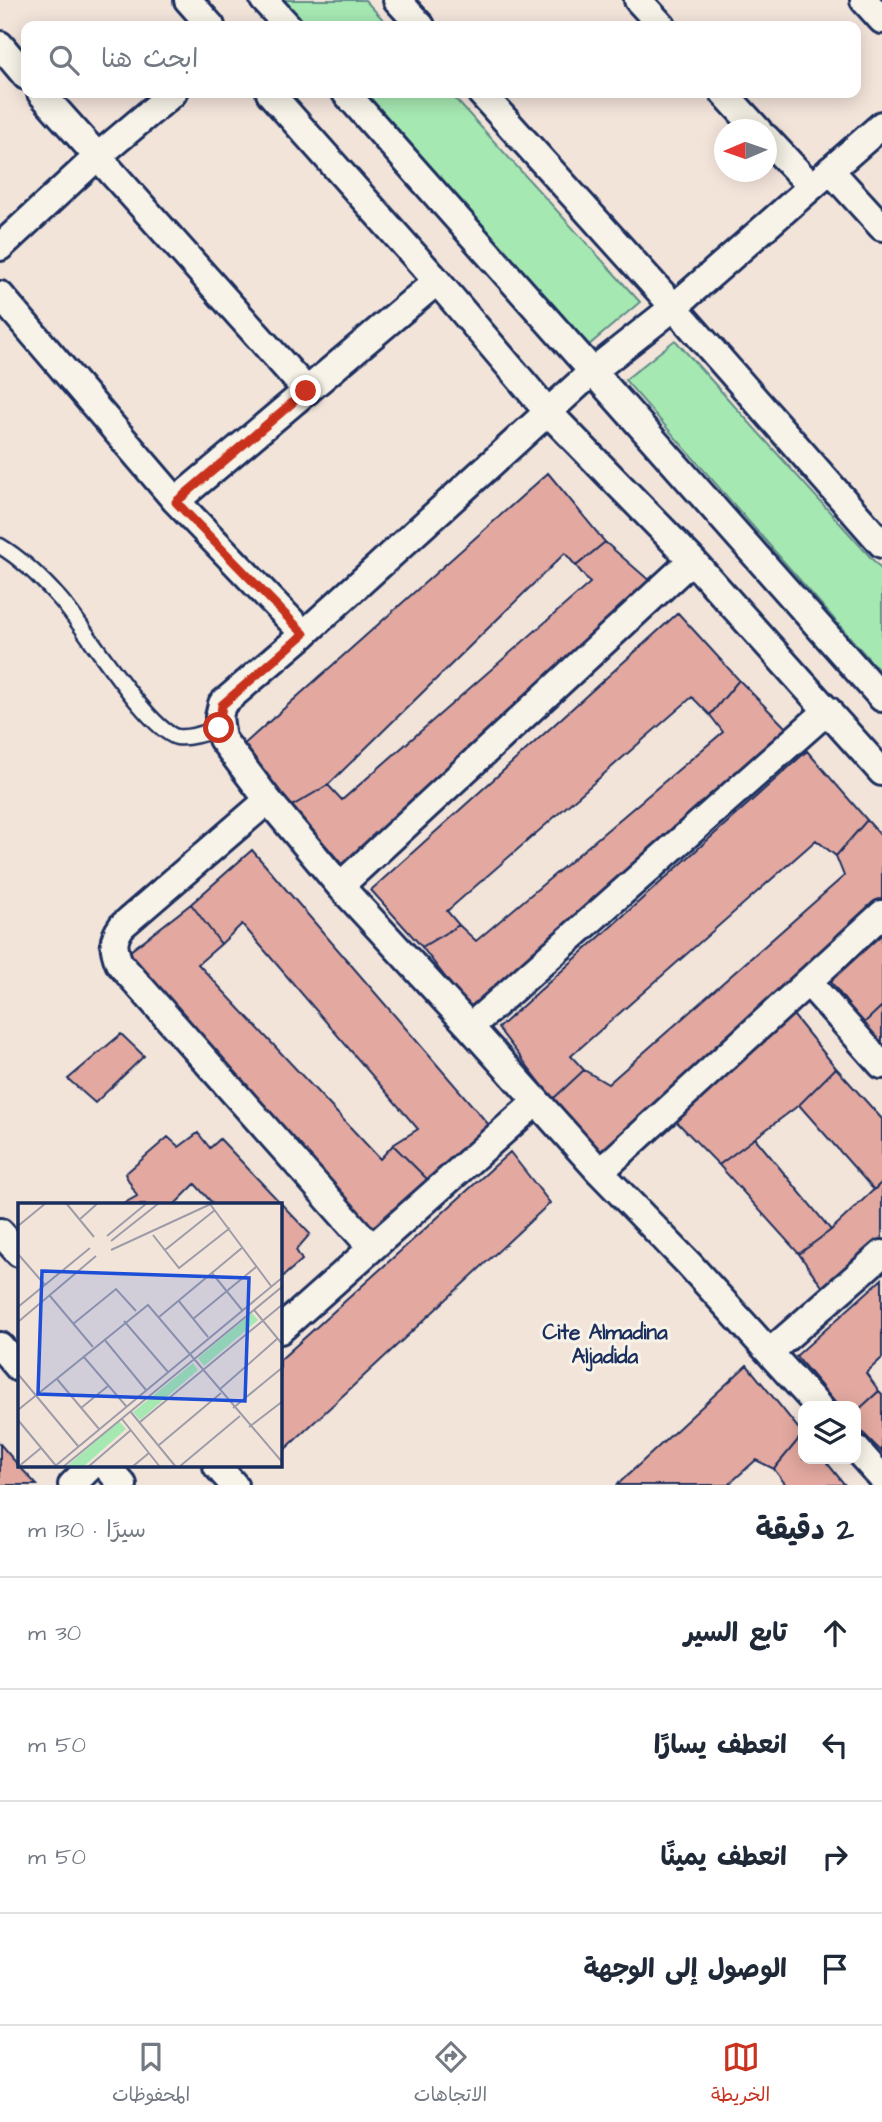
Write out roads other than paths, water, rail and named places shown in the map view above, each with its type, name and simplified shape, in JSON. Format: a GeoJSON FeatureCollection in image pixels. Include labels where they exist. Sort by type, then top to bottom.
{"type":"FeatureCollection","features":[{"type":"Feature","properties":{"kind":"street"},"geometry":{"type":"LineString","coordinates":[[188,0],[207,21]]}},
{"type":"Feature","properties":{"kind":"street"},"geometry":{"type":"LineString","coordinates":[[264,0],[283,21]]}},
{"type":"Feature","properties":{"kind":"street"},"geometry":{"type":"LineString","coordinates":[[397,0],[416,21]]}},
{"type":"Feature","properties":{"kind":"street"},"geometry":{"type":"LineString","coordinates":[[638,0],[657,21]]}},
{"type":"Feature","properties":{"kind":"street"},"geometry":{"type":"LineString","coordinates":[[864,0],[882,20]]}},
{"type":"Feature","properties":{"kind":"street"},"geometry":{"type":"LineString","coordinates":[[0,46],[21,70]]}},
{"type":"Feature","properties":{"kind":"street"},"geometry":{"type":"LineString","coordinates":[[45,98],[306,391]]}},
{"type":"Feature","properties":{"kind":"street"},"geometry":{"type":"LineString","coordinates":[[0,247],[97,157],[167,98]]}},
{"type":"Feature","properties":{"kind":"street"},"geometry":{"type":"LineString","coordinates":[[274,98],[437,281],[548,412],[692,560],[882,772]]}},
{"type":"Feature","properties":{"kind":"street"},"geometry":{"type":"LineString","coordinates":[[350,98],[882,698]]}},
{"type":"Feature","properties":{"kind":"street"},"geometry":{"type":"LineString","coordinates":[[486,98],[882,544]]}},
{"type":"Feature","properties":{"kind":"street"},"geometry":{"type":"LineString","coordinates":[[729,98],[748,119]]}},
{"type":"Feature","properties":{"kind":"street"},"geometry":{"type":"LineString","coordinates":[[814,1401],[689,1264],[600,1172],[340,886],[268,800],[222,739],[219,728],[222,705],[593,371],[674,307],[882,125]]}},
{"type":"Feature","properties":{"kind":"street"},"geometry":{"type":"LineString","coordinates":[[777,146],[882,227]]}},
{"type":"Feature","properties":{"kind":"street"},"geometry":{"type":"LineString","coordinates":[[176,502],[437,281]]}},
{"type":"Feature","properties":{"kind":"street"},"geometry":{"type":"LineString","coordinates":[[0,295],[176,502],[304,634]]}},
{"type":"Feature","properties":{"kind":"street"},"geometry":{"type":"LineString","coordinates":[[340,886],[692,560]]}},
{"type":"Feature","properties":{"kind":"street"},"geometry":{"type":"LineString","coordinates":[[471,1027],[828,710]]}},
{"type":"Feature","properties":{"kind":"street"},"geometry":{"type":"LineString","coordinates":[[268,800],[122,926],[114,936],[113,948],[119,963],[371,1247]]}},
{"type":"Feature","properties":{"kind":"street"},"geometry":{"type":"LineString","coordinates":[[600,1172],[882,914]]}},
{"type":"Feature","properties":{"kind":"street"},"geometry":{"type":"LineString","coordinates":[[809,983],[882,1065]]}},
{"type":"Feature","properties":{"kind":"street"},"geometry":{"type":"LineString","coordinates":[[282,1328],[536,1102]]}},
{"type":"Feature","properties":{"kind":"street"},"geometry":{"type":"LineString","coordinates":[[0,1232],[18,1252]]}},
{"type":"Feature","properties":{"kind":"street"},"geometry":{"type":"LineString","coordinates":[[770,1352],[882,1254]]}},
{"type":"Feature","properties":{"kind":"street"},"geometry":{"type":"LineString","coordinates":[[0,1346],[18,1367]]}},
{"type":"Feature","properties":{"kind":"street"},"geometry":{"type":"LineString","coordinates":[[861,1455],[882,1478]]}},
{"type":"Feature","properties":{"kind":"street"},"geometry":{"type":"LineString","coordinates":[[72,1485],[89,1468]]}},
{"type":"Feature","properties":{"kind":"street"},"geometry":{"type":"LineString","coordinates":[[108,1468],[123,1485]]}},
{"type":"Feature","properties":{"kind":"street"},"geometry":{"type":"LineString","coordinates":[[219,1468],[234,1485]]}},
{"type":"Feature","properties":{"kind":"lane"},"geometry":{"type":"LineString","coordinates":[[0,546],[60,599],[147,715],[164,731],[179,737],[219,728]]}},
{"type":"Feature","properties":{"kind":"district","name":"Cite Almadina Aljadida"},"geometry":{"type":"Point","coordinates":[605,1344]}}]}
